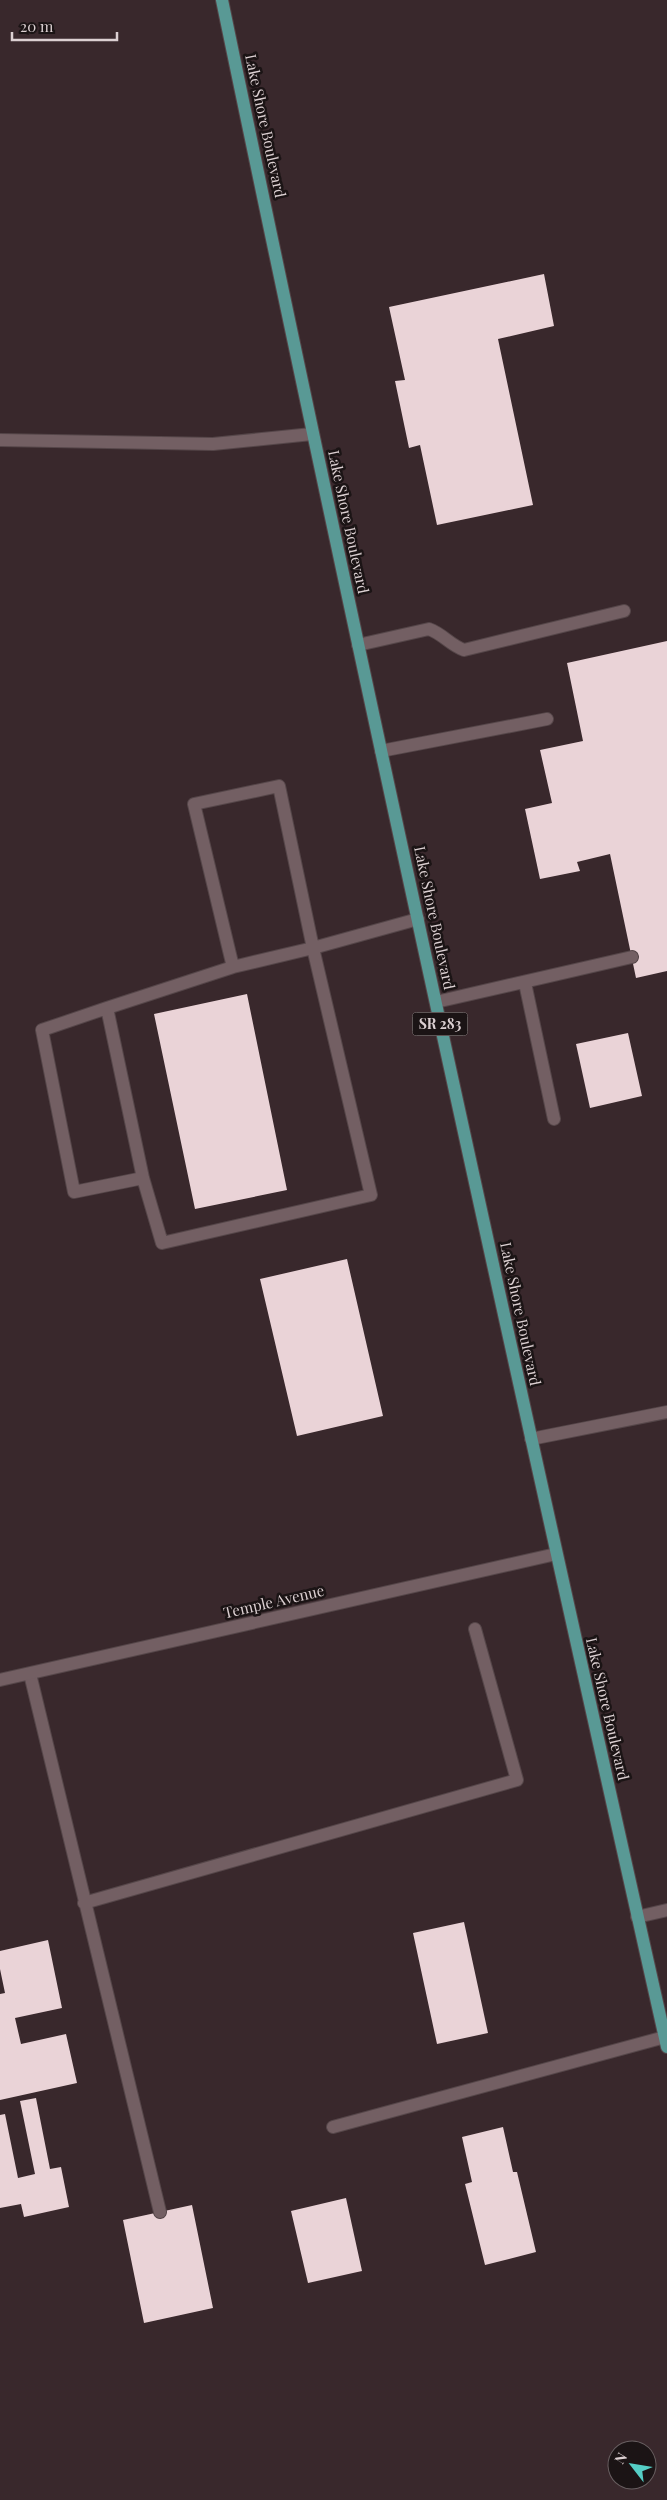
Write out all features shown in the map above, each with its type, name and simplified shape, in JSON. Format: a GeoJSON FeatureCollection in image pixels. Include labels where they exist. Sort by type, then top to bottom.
{"type":"FeatureCollection","features":[{"type":"Feature","properties":{"kind":"main road","name":"Lake Shore Boulevard"},"geometry":{"type":"LineString","coordinates":[[222,0],[312,434],[556,1554],[666,2042]]}},
{"type":"Feature","properties":{"kind":"street"},"geometry":{"type":"LineString","coordinates":[[0,440],[213,444],[312,434]]}},
{"type":"Feature","properties":{"kind":"street"},"geometry":{"type":"LineString","coordinates":[[358,645],[429,629],[439,632],[455,647],[464,650],[624,611]]}},
{"type":"Feature","properties":{"kind":"street"},"geometry":{"type":"LineString","coordinates":[[381,751],[547,719]]}},
{"type":"Feature","properties":{"kind":"street"},"geometry":{"type":"LineString","coordinates":[[107,1008],[143,1178],[162,1243],[371,1195],[313,948],[279,786],[194,804],[233,968]]}},
{"type":"Feature","properties":{"kind":"street"},"geometry":{"type":"LineString","coordinates":[[143,1178],[74,1192],[42,1030],[233,968],[313,948],[418,918]]}},
{"type":"Feature","properties":{"kind":"street"},"geometry":{"type":"LineString","coordinates":[[436,1002],[632,957]]}},
{"type":"Feature","properties":{"kind":"street"},"geometry":{"type":"LineString","coordinates":[[525,982],[554,1119]]}},
{"type":"Feature","properties":{"kind":"street"},"geometry":{"type":"LineString","coordinates":[[531,1439],[667,1412]]}},
{"type":"Feature","properties":{"kind":"street","name":"Temple Avenue"},"geometry":{"type":"LineString","coordinates":[[0,1680],[556,1554]]}},
{"type":"Feature","properties":{"kind":"street"},"geometry":{"type":"LineString","coordinates":[[84,1903],[517,1780],[475,1630]]}},
{"type":"Feature","properties":{"kind":"street"},"geometry":{"type":"LineString","coordinates":[[30,1674],[160,2212]]}},
{"type":"Feature","properties":{"kind":"street"},"geometry":{"type":"LineString","coordinates":[[637,1916],[667,1910]]}},
{"type":"Feature","properties":{"kind":"street"},"geometry":{"type":"LineString","coordinates":[[333,2128],[666,2042]]}},
{"type":"Feature","properties":{"kind":"building"},"geometry":{"type":"Polygon","coordinates":[[[544,274],[554,326],[498,339],[533,505],[437,525],[420,445],[409,448],[395,381],[405,380],[389,307],[544,274]]]}},
{"type":"Feature","properties":{"kind":"building"},"geometry":{"type":"Polygon","coordinates":[[[667,641],[667,971],[636,978],[610,854],[577,862],[580,871],[540,879],[525,809],[552,803],[540,750],[583,741],[567,663],[667,641]]]}},
{"type":"Feature","properties":{"kind":"building"},"geometry":{"type":"Polygon","coordinates":[[[247,994],[287,1190],[195,1209],[154,1014],[247,994]]]}},
{"type":"Feature","properties":{"kind":"building"},"geometry":{"type":"Polygon","coordinates":[[[628,1033],[642,1096],[590,1108],[576,1044],[628,1033]]]}},
{"type":"Feature","properties":{"kind":"building"},"geometry":{"type":"Polygon","coordinates":[[[347,1259],[383,1416],[297,1436],[260,1279],[347,1259]]]}},
{"type":"Feature","properties":{"kind":"building"},"geometry":{"type":"Polygon","coordinates":[[[464,1922],[488,2033],[437,2044],[413,1933],[464,1922]]]}},
{"type":"Feature","properties":{"kind":"building"},"geometry":{"type":"Polygon","coordinates":[[[48,1940],[62,2008],[15,2018],[21,2044],[66,2034],[77,2083],[0,2100],[0,1994],[5,1993],[0,1969],[0,1951],[48,1940]]]}},
{"type":"Feature","properties":{"kind":"building"},"geometry":{"type":"Polygon","coordinates":[[[36,2098],[50,2169],[61,2167],[69,2207],[24,2217],[21,2204],[0,2208],[0,2115],[5,2114],[18,2178],[35,2174],[20,2101],[36,2098]]]}},
{"type":"Feature","properties":{"kind":"building"},"geometry":{"type":"Polygon","coordinates":[[[503,2127],[513,2172],[517,2172],[536,2252],[485,2265],[465,2184],[472,2182],[462,2137],[503,2127]]]}},
{"type":"Feature","properties":{"kind":"building"},"geometry":{"type":"Polygon","coordinates":[[[346,2198],[362,2271],[308,2283],[291,2211],[346,2198]]]}},
{"type":"Feature","properties":{"kind":"building"},"geometry":{"type":"Polygon","coordinates":[[[192,2205],[213,2308],[144,2323],[123,2220],[192,2205]]]}}]}
